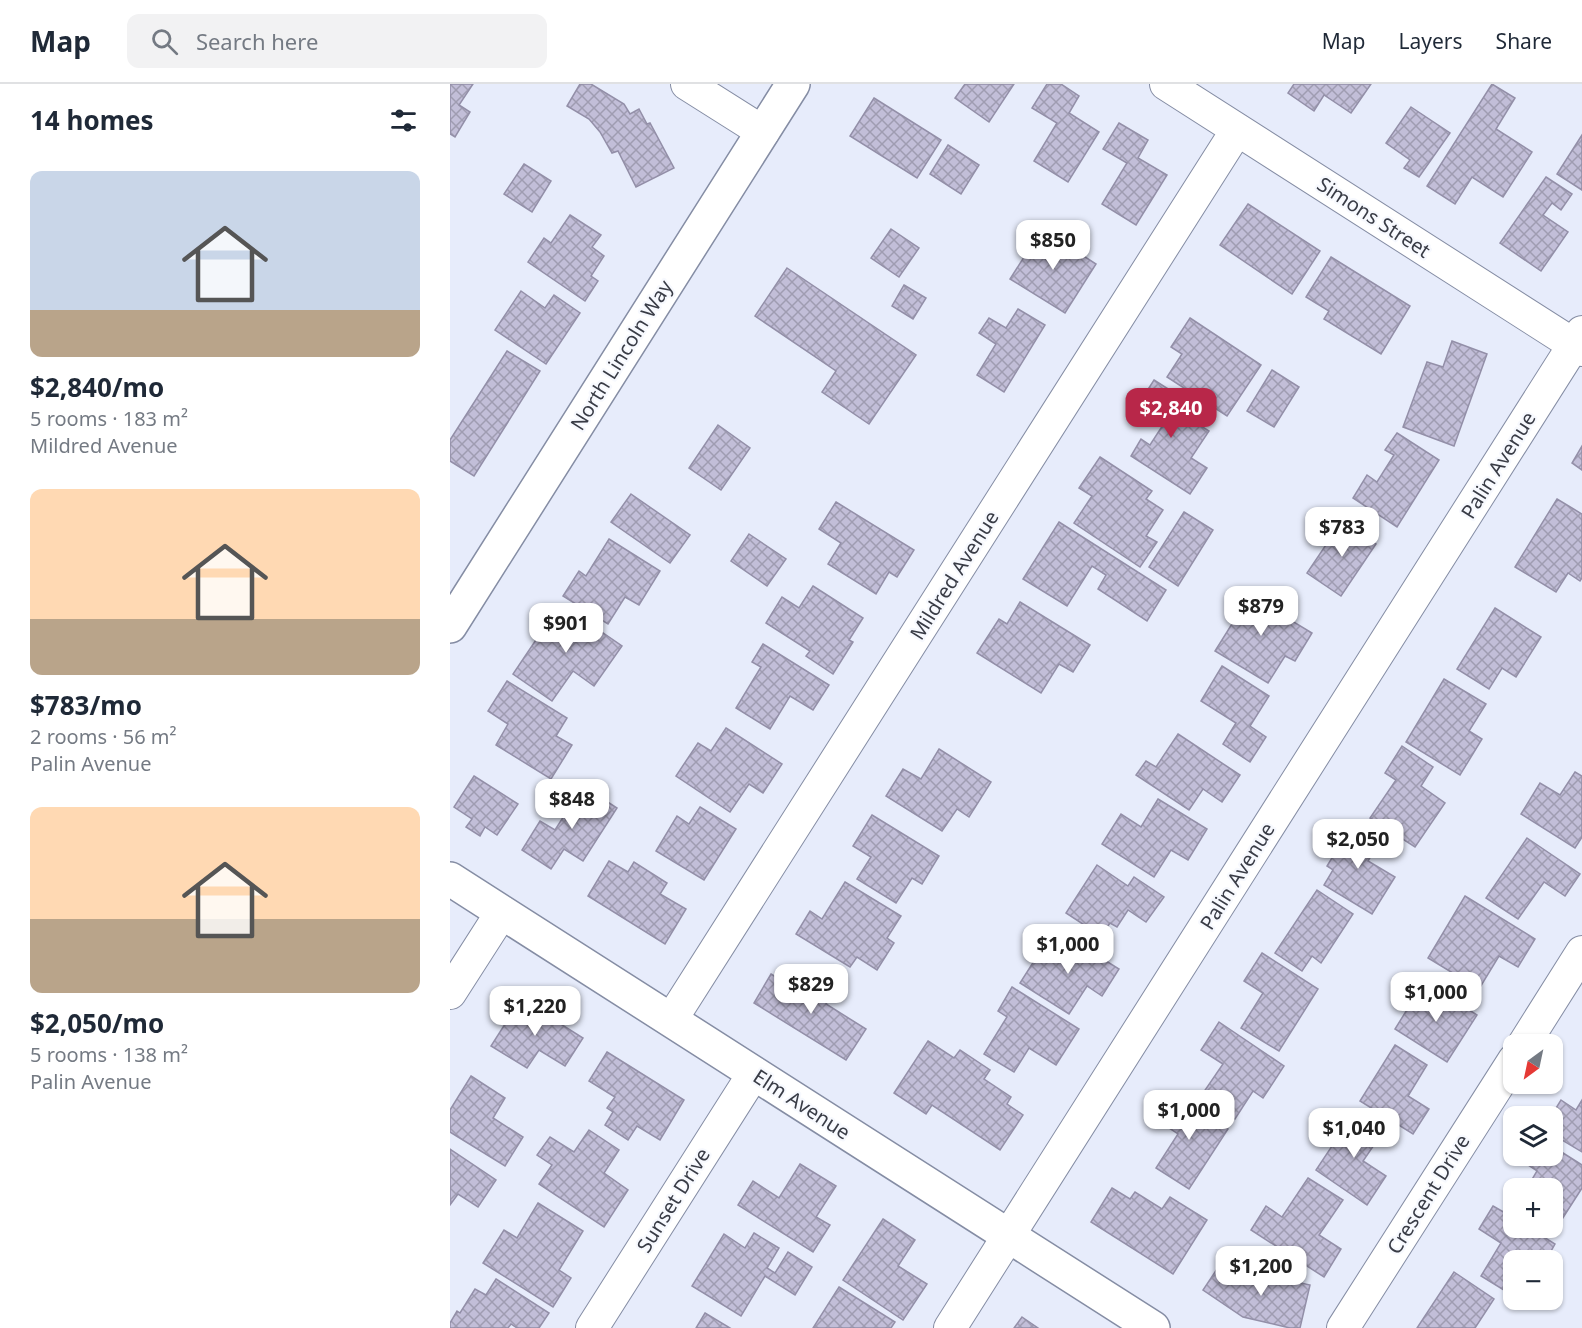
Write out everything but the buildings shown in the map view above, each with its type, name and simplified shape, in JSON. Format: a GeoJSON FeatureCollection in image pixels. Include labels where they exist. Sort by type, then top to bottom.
{"type":"FeatureCollection","features":[{"type":"Feature","properties":{"kind":"street"},"geometry":{"type":"LineString","coordinates":[[687,84],[762,132]]}},
{"type":"Feature","properties":{"kind":"street","name":"North Lincoln Way"},"geometry":{"type":"LineString","coordinates":[[450,626],[793,84]]}},
{"type":"Feature","properties":{"kind":"street","name":"Simons Street"},"geometry":{"type":"LineString","coordinates":[[1166,84],[1579,343]]}},
{"type":"Feature","properties":{"kind":"street","name":"Mildred Avenue"},"geometry":{"type":"LineString","coordinates":[[671,1020],[1238,130]]}},
{"type":"Feature","properties":{"kind":"street","name":"Palin Avenue"},"geometry":{"type":"LineString","coordinates":[[950,1328],[1579,343]]}},
{"type":"Feature","properties":{"kind":"street","name":"Elm Avenue"},"geometry":{"type":"LineString","coordinates":[[450,879],[1153,1328]]}},
{"type":"Feature","properties":{"kind":"street"},"geometry":{"type":"LineString","coordinates":[[450,993],[502,912]]}},
{"type":"Feature","properties":{"kind":"street"},"geometry":{"type":"LineString","coordinates":[[1530,1034],[1582,952]]}},
{"type":"Feature","properties":{"kind":"street","name":"Sunset Drive"},"geometry":{"type":"LineString","coordinates":[[592,1328],[754,1073]]}},
{"type":"Feature","properties":{"kind":"street","name":"Crescent Drive"},"geometry":{"type":"LineString","coordinates":[[1343,1328],[1503,1077]]}}]}
